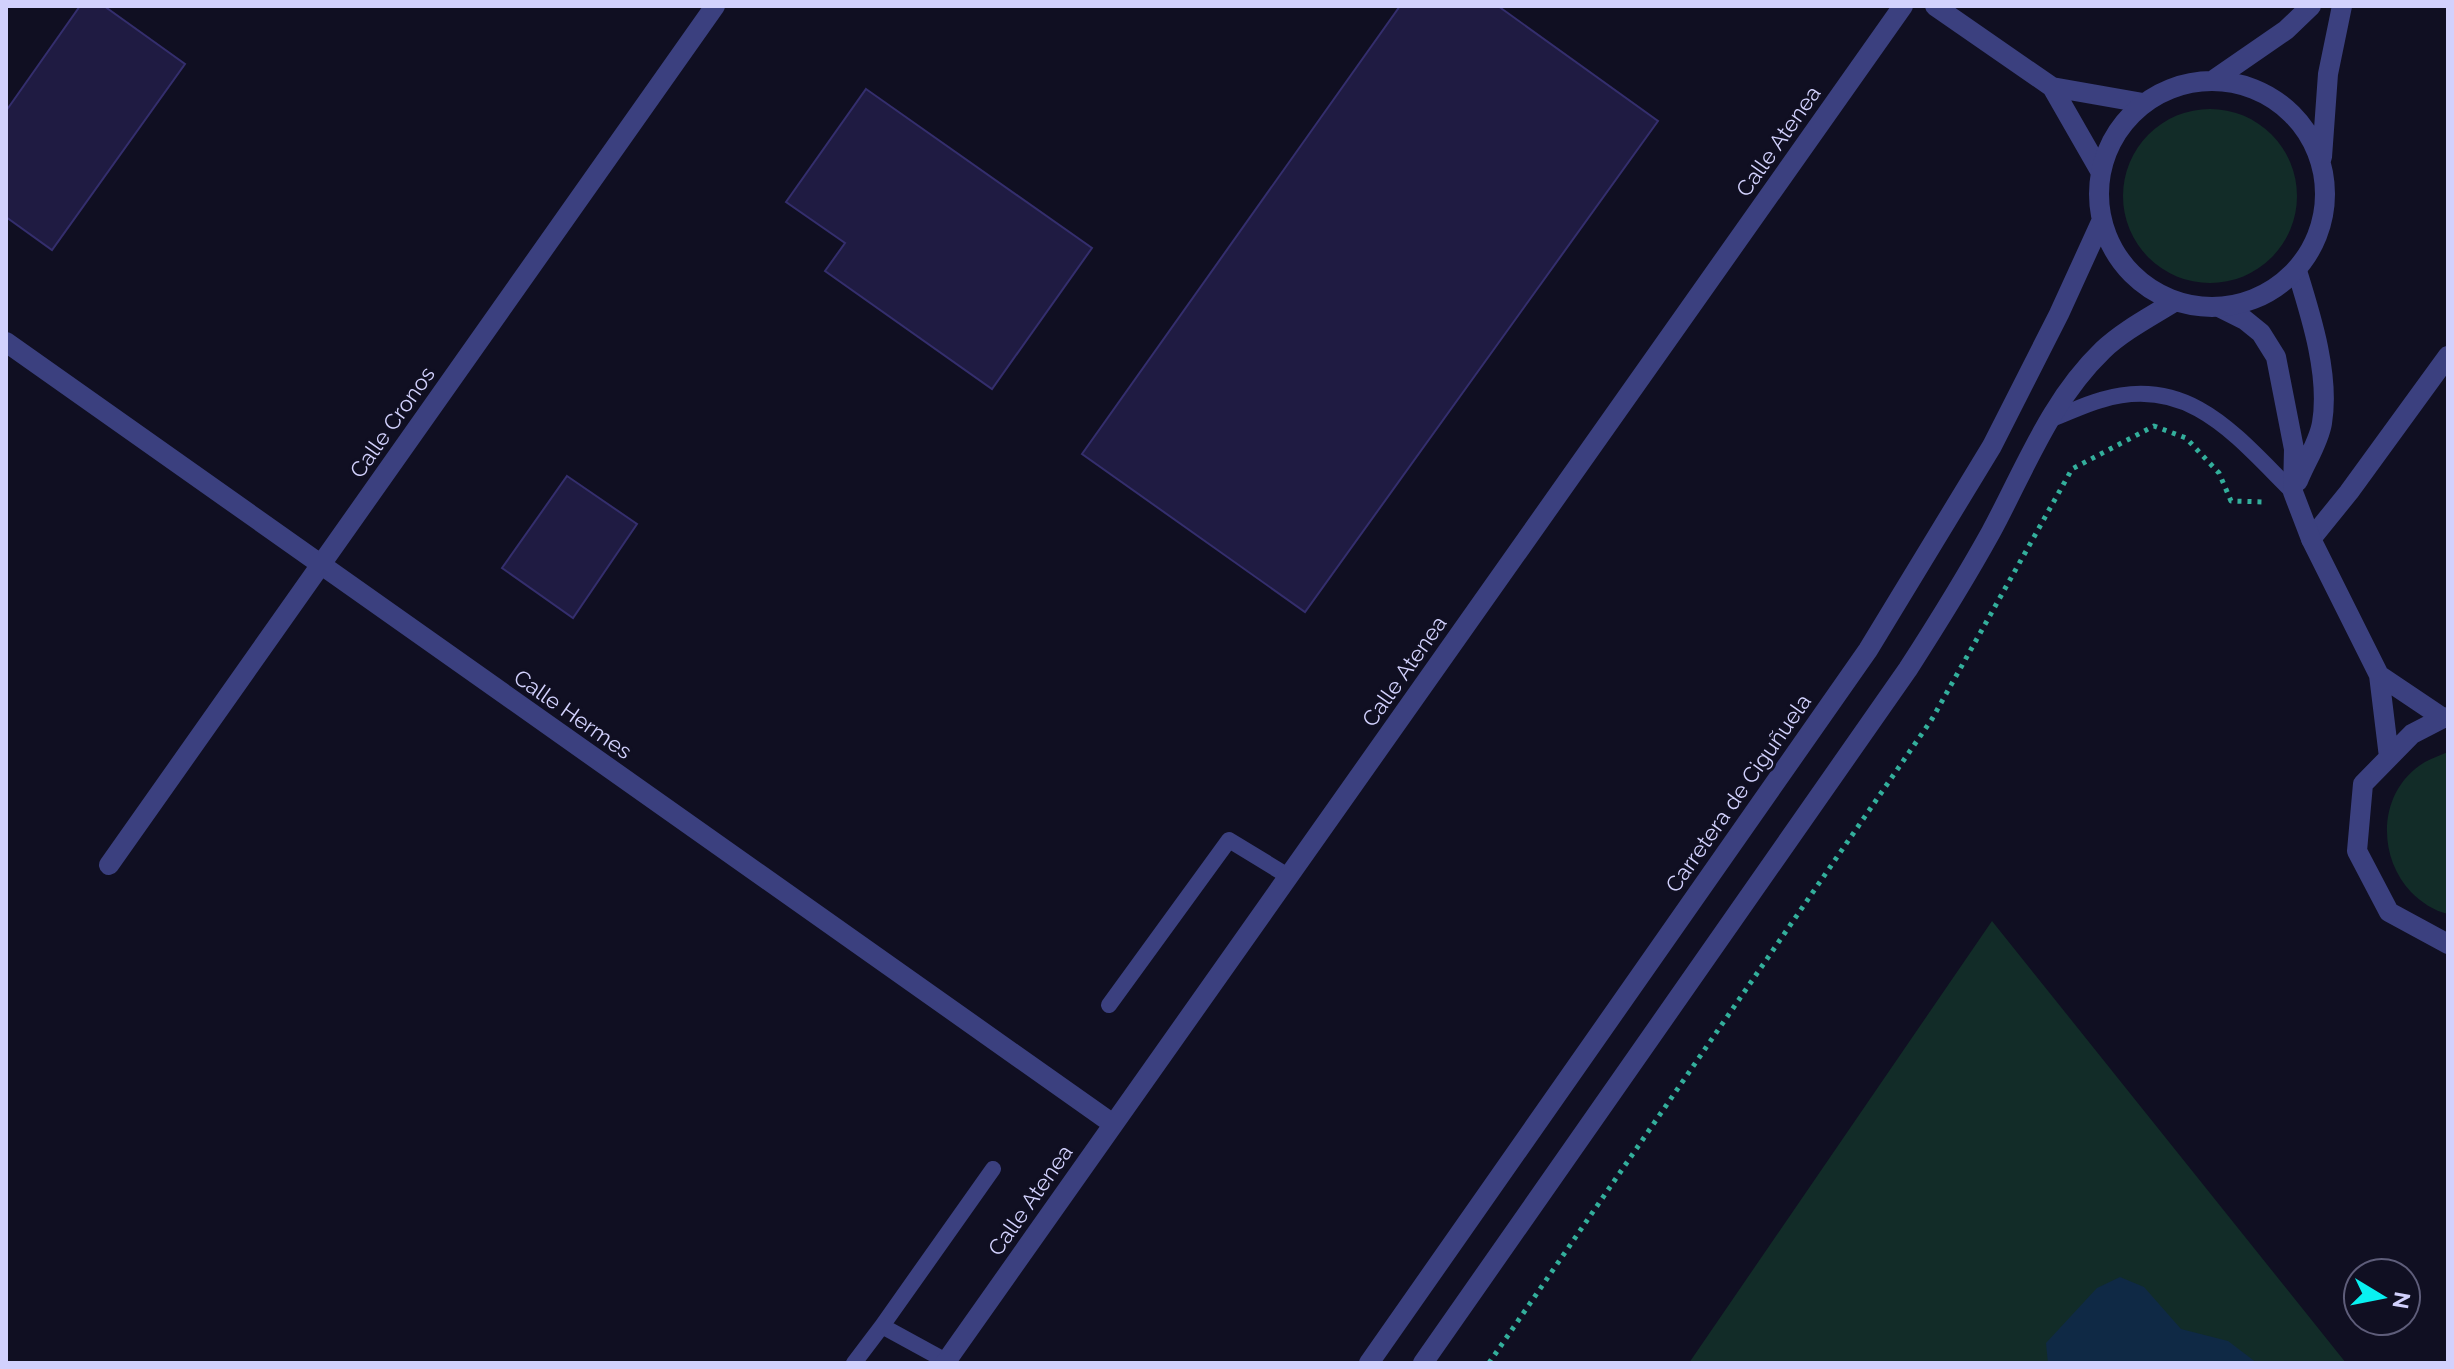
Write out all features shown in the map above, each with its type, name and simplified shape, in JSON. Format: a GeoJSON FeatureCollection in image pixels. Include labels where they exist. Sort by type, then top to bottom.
{"type":"FeatureCollection","features":[{"type":"Feature","properties":{"kind":"street","name":"Calle Cronos"},"geometry":{"type":"LineString","coordinates":[[109,865],[715,6]]}},
{"type":"Feature","properties":{"kind":"street","name":"Calle Atenea"},"geometry":{"type":"LineString","coordinates":[[945,1362],[1903,6]]}},
{"type":"Feature","properties":{"kind":"street"},"geometry":{"type":"LineString","coordinates":[[1935,6],[2052,87],[2143,103]]}},
{"type":"Feature","properties":{"kind":"street"},"geometry":{"type":"LineString","coordinates":[[2215,79],[2286,30],[2311,6]]}},
{"type":"Feature","properties":{"kind":"street"},"geometry":{"type":"LineString","coordinates":[[2052,87],[2099,169],[2101,222],[2111,249],[2128,271],[2148,290],[2174,302],[2197,307],[2221,308],[2262,297],[2297,271],[2313,246],[2323,219],[2326,190],[2321,161],[2328,74],[2342,6]]}},
{"type":"Feature","properties":{"kind":"street"},"geometry":{"type":"LineString","coordinates":[[2099,169],[2119,131],[2143,103],[2177,85],[2215,79],[2250,86],[2282,103],[2306,129],[2321,161]]}},
{"type":"Feature","properties":{"kind":"street","name":"Carretera de Ciguñuela"},"geometry":{"type":"LineString","coordinates":[[1369,1363],[1868,650],[1992,446],[2059,314],[2101,222]]}},
{"type":"Feature","properties":{"kind":"street"},"geometry":{"type":"LineString","coordinates":[[2294,494],[2322,425],[2322,385],[2315,327],[2297,271]]}},
{"type":"Feature","properties":{"kind":"street"},"geometry":{"type":"LineString","coordinates":[[1423,1363],[1908,669],[1955,595],[2060,401],[2104,350],[2174,302]]}},
{"type":"Feature","properties":{"kind":"street"},"geometry":{"type":"LineString","coordinates":[[2221,308],[2245,320],[2261,333],[2276,357],[2294,449],[2294,494],[2311,539],[2379,675],[2389,757]]}},
{"type":"Feature","properties":{"kind":"street","name":"Calle Hermes"},"geometry":{"type":"LineString","coordinates":[[6,342],[1113,1124]]}},
{"type":"Feature","properties":{"kind":"street"},"geometry":{"type":"LineString","coordinates":[[2311,539],[2448,356]]}},
{"type":"Feature","properties":{"kind":"street"},"geometry":{"type":"LineString","coordinates":[[2379,675],[2446,718]]}},
{"type":"Feature","properties":{"kind":"street"},"geometry":{"type":"LineString","coordinates":[[2446,718],[2412,734],[2363,784],[2357,851],[2389,912],[2448,944]]}},
{"type":"Feature","properties":{"kind":"lane"},"geometry":{"type":"LineString","coordinates":[[2049,420],[2103,399],[2138,394],[2166,395],[2202,410],[2239,439],[2294,494]]}},
{"type":"Feature","properties":{"kind":"lane"},"geometry":{"type":"LineString","coordinates":[[1109,1005],[1229,840],[1288,876]]}},
{"type":"Feature","properties":{"kind":"lane"},"geometry":{"type":"LineString","coordinates":[[854,1363],[993,1169]]}},
{"type":"Feature","properties":{"kind":"lane"},"geometry":{"type":"LineString","coordinates":[[882,1326],[945,1362]]}},
{"type":"Feature","properties":{"kind":"path"},"geometry":{"type":"LineString","coordinates":[[1489,1363],[1932,719],[2072,469],[2154,426],[2186,438],[2219,473],[2231,501],[2278,502],[2294,494]]}},
{"type":"Feature","properties":{"kind":"green space"},"geometry":{"type":"Polygon","coordinates":[[[2210,109],[2243,116],[2272,134],[2290,163],[2297,196],[2290,229],[2272,258],[2243,276],[2210,283],[2177,276],[2148,258],[2130,229],[2123,196],[2130,163],[2148,134],[2177,116],[2210,109]]]}},
{"type":"Feature","properties":{"kind":"green space"},"geometry":{"type":"Polygon","coordinates":[[[2448,752],[2448,914],[2419,899],[2400,877],[2392,860],[2387,824],[2398,789],[2409,774],[2425,762],[2448,752]]]}},
{"type":"Feature","properties":{"kind":"green space"},"geometry":{"type":"Polygon","coordinates":[[[1992,921],[2346,1363],[1689,1363],[1992,921]]]}},
{"type":"Feature","properties":{"kind":"water"},"geometry":{"type":"Polygon","coordinates":[[[2120,1277],[2144,1287],[2181,1329],[2228,1341],[2257,1363],[2048,1363],[2046,1343],[2097,1288],[2120,1277]]]}},
{"type":"Feature","properties":{"kind":"building"},"geometry":{"type":"Polygon","coordinates":[[[80,6],[104,6],[185,64],[52,250],[6,217],[6,111],[80,6]]]}},
{"type":"Feature","properties":{"kind":"building"},"geometry":{"type":"Polygon","coordinates":[[[1400,6],[1498,6],[1658,121],[1305,612],[1082,454],[1400,6]]]}},
{"type":"Feature","properties":{"kind":"building"},"geometry":{"type":"Polygon","coordinates":[[[866,89],[1092,248],[992,389],[825,271],[845,243],[786,202],[866,89]]]}},
{"type":"Feature","properties":{"kind":"building"},"geometry":{"type":"Polygon","coordinates":[[[567,476],[637,524],[573,618],[502,568],[567,476]]]}}]}
